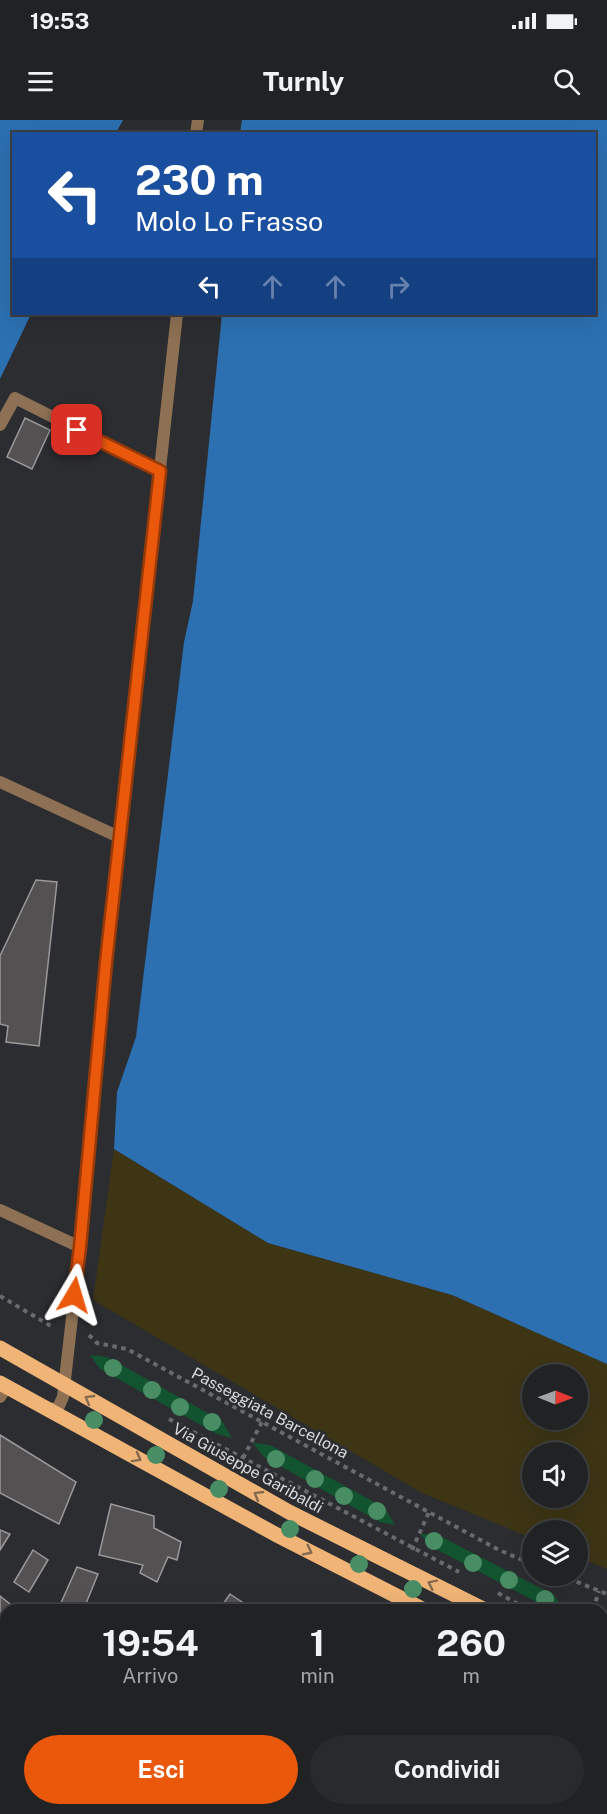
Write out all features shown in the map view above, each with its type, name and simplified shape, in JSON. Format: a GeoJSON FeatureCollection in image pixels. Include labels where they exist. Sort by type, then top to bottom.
{"type":"FeatureCollection","features":[{"type":"Feature","properties":{"kind":"main road","name":"Via Giuseppe Garibaldi"},"geometry":{"type":"LineString","coordinates":[[0,1348],[289,1512],[472,1604]]}},
{"type":"Feature","properties":{"kind":"main road"},"geometry":{"type":"LineString","coordinates":[[2,1389],[49,1409],[275,1534],[412,1604]]}},
{"type":"Feature","properties":{"kind":"street"},"geometry":{"type":"LineString","coordinates":[[49,1409],[58,1407],[62,1401],[64,1385],[80,1247],[119,837],[177,315]]}},
{"type":"Feature","properties":{"kind":"street"},"geometry":{"type":"LineString","coordinates":[[0,426],[15,398],[160,471]]}},
{"type":"Feature","properties":{"kind":"street"},"geometry":{"type":"LineString","coordinates":[[0,782],[119,837]]}},
{"type":"Feature","properties":{"kind":"street"},"geometry":{"type":"LineString","coordinates":[[0,1210],[80,1247]]}},
{"type":"Feature","properties":{"kind":"path"},"geometry":{"type":"LineString","coordinates":[[0,1296],[51,1326],[71,1318]]}},
{"type":"Feature","properties":{"kind":"path","name":"Passeggiata Barcellona"},"geometry":{"type":"LineString","coordinates":[[71,1318],[97,1343],[127,1349],[498,1550],[522,1560]]}},
{"type":"Feature","properties":{"kind":"path"},"geometry":{"type":"LineString","coordinates":[[162,1415],[465,1576]]}},
{"type":"Feature","properties":{"kind":"path"},"geometry":{"type":"LineString","coordinates":[[243,1458],[262,1422]]}},
{"type":"Feature","properties":{"kind":"path"},"geometry":{"type":"LineString","coordinates":[[404,1569],[429,1512]]}},
{"type":"Feature","properties":{"kind":"path"},"geometry":{"type":"LineString","coordinates":[[588,1586],[607,1594]]}},
{"type":"Feature","properties":{"kind":"path"},"geometry":{"type":"LineString","coordinates":[[594,1604],[598,1590]]}},
{"type":"Feature","properties":{"kind":"path"},"geometry":{"type":"LineString","coordinates":[[497,1592],[518,1604]]}},
{"type":"Feature","properties":{"kind":"green space"},"geometry":{"type":"Polygon","coordinates":[[[90,1355],[107,1357],[222,1421],[232,1438],[217,1434],[100,1369],[90,1355]]]}},
{"type":"Feature","properties":{"kind":"green space"},"geometry":{"type":"Polygon","coordinates":[[[253,1443],[270,1445],[385,1508],[395,1525],[380,1522],[264,1457],[253,1443]]]}},
{"type":"Feature","properties":{"kind":"green space"},"geometry":{"type":"Polygon","coordinates":[[[420,1534],[438,1535],[522,1578],[522,1586],[537,1586],[554,1595],[560,1604],[540,1604],[432,1547],[420,1534]]]}},
{"type":"Feature","properties":{"kind":"sand"},"geometry":{"type":"Polygon","coordinates":[[[114,1149],[268,1243],[452,1295],[607,1364],[607,1569],[588,1561],[588,1520],[522,1520],[522,1534],[422,1493],[93,1300],[114,1149]]]}},
{"type":"Feature","properties":{"kind":"water"},"geometry":{"type":"Polygon","coordinates":[[[0,120],[123,120],[117,132],[12,132],[12,315],[31,315],[0,379],[0,120]]]}},
{"type":"Feature","properties":{"kind":"water"},"geometry":{"type":"Polygon","coordinates":[[[242,120],[607,120],[607,1364],[452,1295],[268,1243],[114,1149],[117,1092],[136,1037],[184,642],[193,601],[222,315],[596,315],[596,132],[240,132],[242,120]]]}},
{"type":"Feature","properties":{"kind":"building"},"geometry":{"type":"Polygon","coordinates":[[[25,418],[50,430],[32,469],[7,457],[25,418]]]}},
{"type":"Feature","properties":{"kind":"building"},"geometry":{"type":"Polygon","coordinates":[[[36,880],[57,882],[39,1046],[6,1042],[8,1026],[0,1024],[0,956],[36,880]]]}},
{"type":"Feature","properties":{"kind":"building"},"geometry":{"type":"Polygon","coordinates":[[[0,1435],[76,1482],[59,1524],[0,1493],[0,1435]]]}},
{"type":"Feature","properties":{"kind":"building"},"geometry":{"type":"Polygon","coordinates":[[[111,1504],[154,1516],[154,1528],[181,1542],[177,1560],[168,1557],[157,1582],[140,1573],[143,1565],[99,1555],[111,1504]]]}},
{"type":"Feature","properties":{"kind":"building"},"geometry":{"type":"Polygon","coordinates":[[[0,1530],[10,1534],[0,1550],[0,1530]]]}},
{"type":"Feature","properties":{"kind":"building"},"geometry":{"type":"Polygon","coordinates":[[[33,1550],[48,1560],[29,1592],[14,1582],[33,1550]]]}},
{"type":"Feature","properties":{"kind":"building"},"geometry":{"type":"Polygon","coordinates":[[[77,1567],[98,1574],[86,1604],[60,1604],[77,1567]]]}},
{"type":"Feature","properties":{"kind":"building"},"geometry":{"type":"Polygon","coordinates":[[[230,1594],[245,1604],[223,1604],[230,1594]]]}},
{"type":"Feature","properties":{"kind":"building"},"geometry":{"type":"Polygon","coordinates":[[[0,1596],[10,1604],[0,1604],[0,1596]]]}},
{"type":"Feature","properties":{"kind":"route"},"geometry":{"type":"LineString","coordinates":[[74,1295],[106,962],[160,471],[77,430]]}}]}
